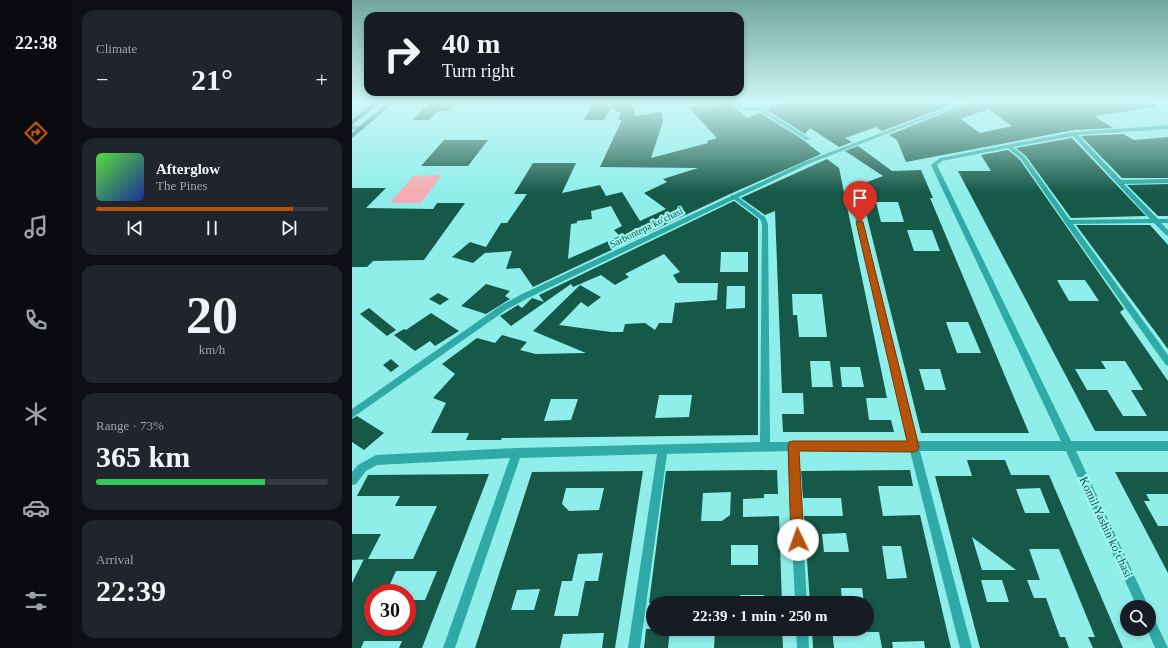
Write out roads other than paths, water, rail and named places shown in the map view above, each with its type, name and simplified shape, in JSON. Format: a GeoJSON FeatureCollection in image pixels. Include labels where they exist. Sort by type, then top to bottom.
{"type":"FeatureCollection","features":[{"type":"Feature","properties":{"kind":"street"},"geometry":{"type":"LineString","coordinates":[[795,131],[808,139]]}},
{"type":"Feature","properties":{"kind":"street","name":"Sarbontepa ko'chasi"},"geometry":{"type":"LineString","coordinates":[[352,414],[503,308],[733,196],[806,163],[891,131]]}},
{"type":"Feature","properties":{"kind":"street"},"geometry":{"type":"LineString","coordinates":[[1008,146],[1074,134],[1111,131]]}},
{"type":"Feature","properties":{"kind":"street"},"geometry":{"type":"LineString","coordinates":[[1074,134],[1168,234]]}},
{"type":"Feature","properties":{"kind":"street"},"geometry":{"type":"LineString","coordinates":[[1008,146],[1023,158],[1168,362]]}},
{"type":"Feature","properties":{"kind":"street","name":"Komil Yashin koʻchasi"},"geometry":{"type":"LineString","coordinates":[[1008,146],[940,160],[934,164],[1070,447],[1140,600]]}},
{"type":"Feature","properties":{"kind":"street"},"geometry":{"type":"LineString","coordinates":[[1119,182],[1168,182]]}},
{"type":"Feature","properties":{"kind":"street"},"geometry":{"type":"LineString","coordinates":[[733,196],[763,218],[765,224],[765,446]]}},
{"type":"Feature","properties":{"kind":"street"},"geometry":{"type":"LineString","coordinates":[[856,208],[914,447],[966,648]]}},
{"type":"Feature","properties":{"kind":"street"},"geometry":{"type":"LineString","coordinates":[[1068,222],[1168,221]]}},
{"type":"Feature","properties":{"kind":"street"},"geometry":{"type":"LineString","coordinates":[[352,480],[362,468],[376,460],[517,453],[765,446],[1168,446]]}},
{"type":"Feature","properties":{"kind":"street"},"geometry":{"type":"LineString","coordinates":[[793,446],[801,596]]}},
{"type":"Feature","properties":{"kind":"street"},"geometry":{"type":"LineString","coordinates":[[634,648],[663,450]]}},
{"type":"Feature","properties":{"kind":"street"},"geometry":{"type":"LineString","coordinates":[[449,648],[517,453]]}},
{"type":"Feature","properties":{"kind":"street"},"geometry":{"type":"LineString","coordinates":[[1156,635],[1162,648]]}},
{"type":"Feature","properties":{"kind":"street"},"geometry":{"type":"LineString","coordinates":[[802,636],[803,648]]}}]}
